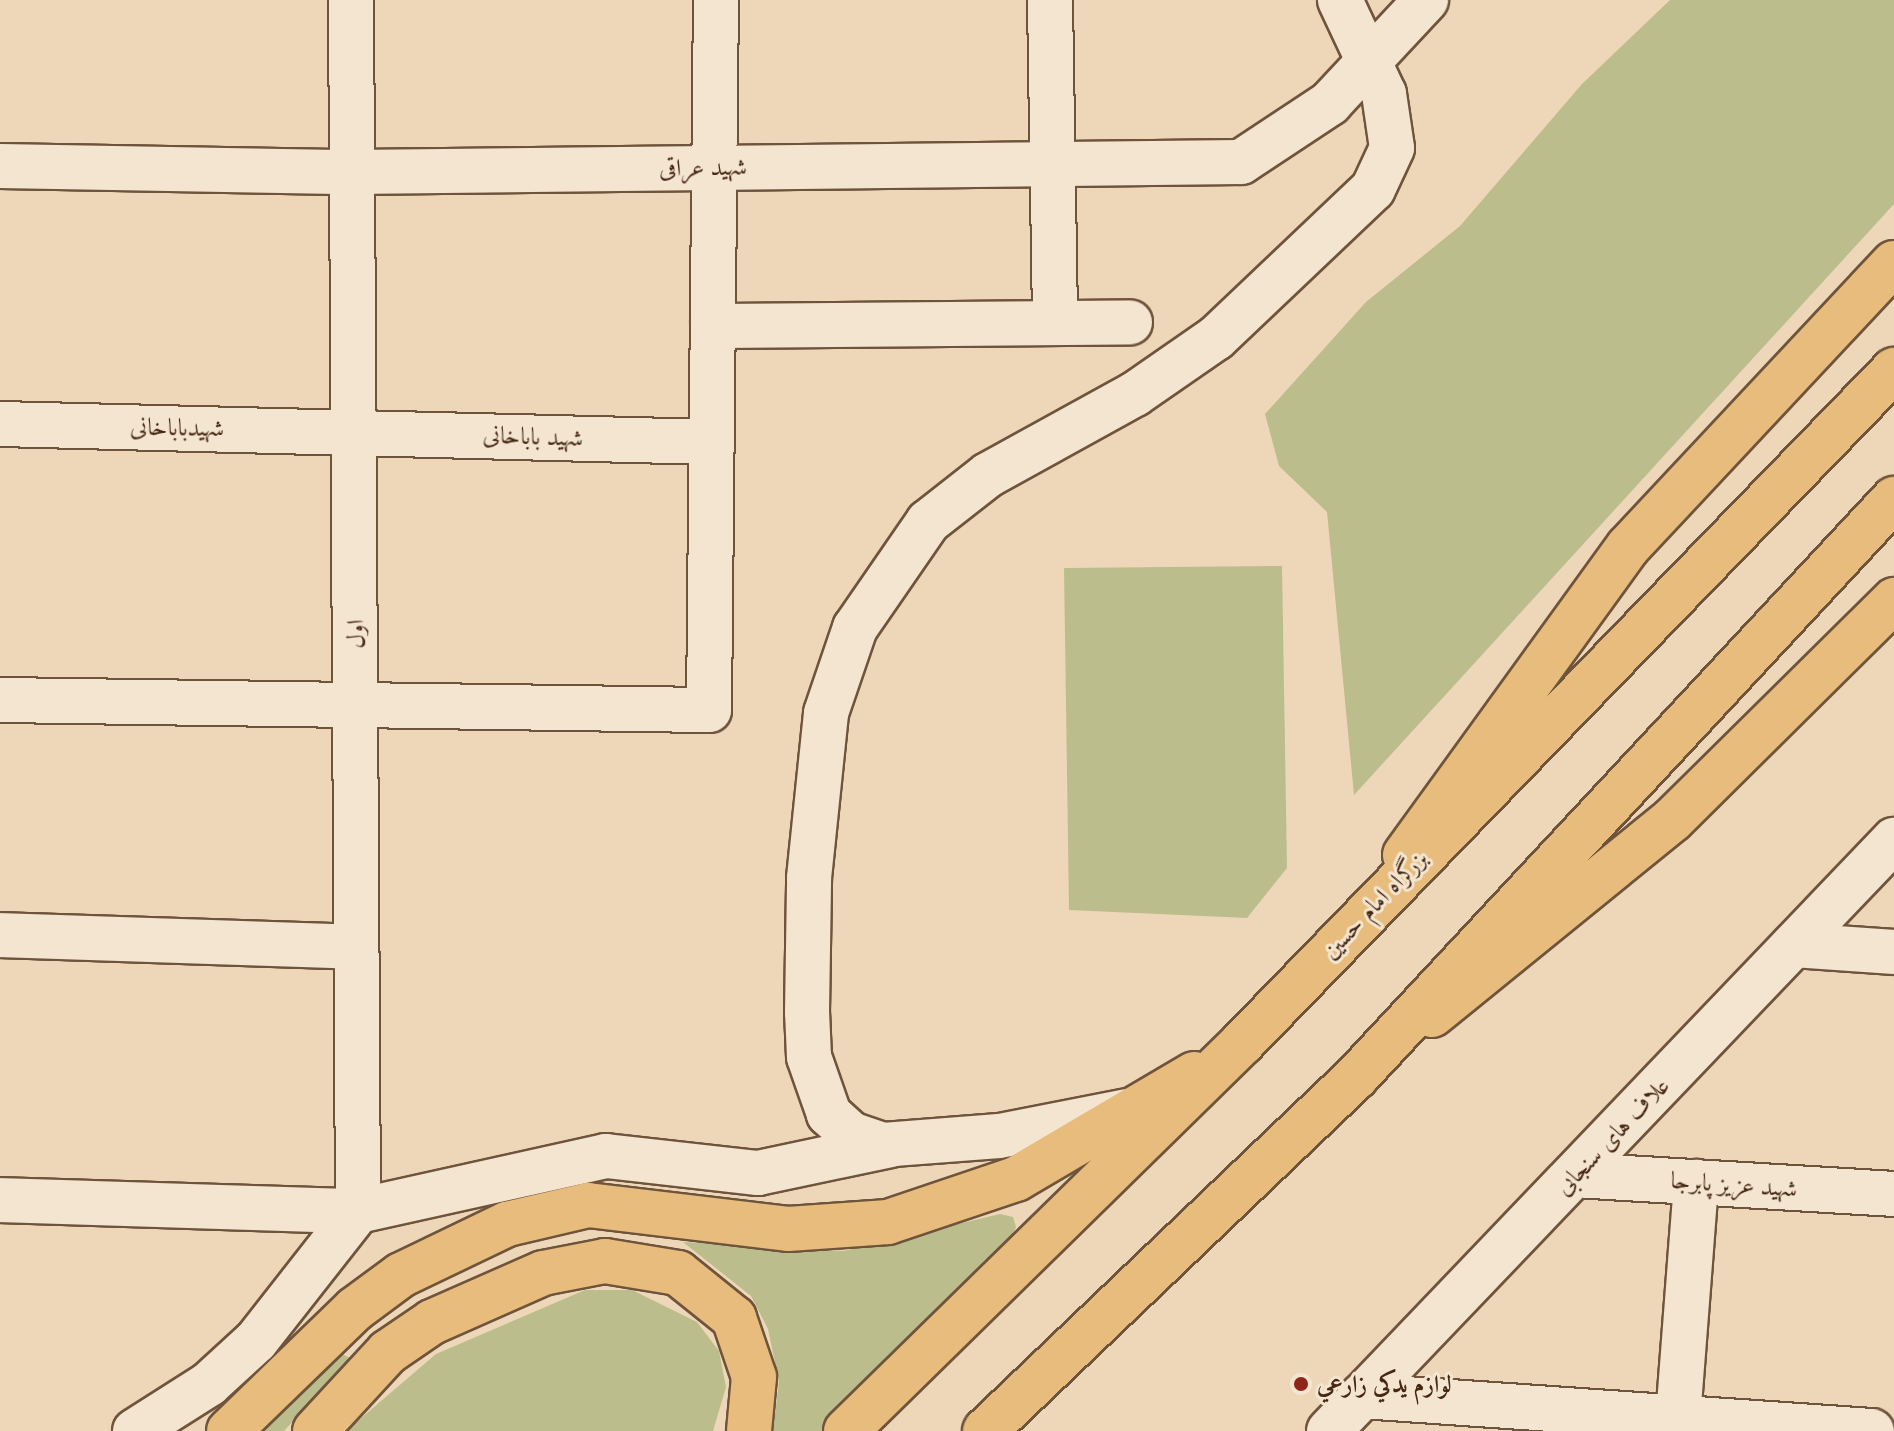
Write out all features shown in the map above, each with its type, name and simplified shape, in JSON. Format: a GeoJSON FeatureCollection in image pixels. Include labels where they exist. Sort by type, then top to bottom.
{"type":"FeatureCollection","features":[{"type":"Feature","properties":{"kind":"main road"},"geometry":{"type":"LineString","coordinates":[[1361,916],[1628,547],[1894,263]]}},
{"type":"Feature","properties":{"kind":"main road","name":"بزرگراه امام حسین"},"geometry":{"type":"LineString","coordinates":[[846,1431],[1243,1042],[1361,916],[1894,370]]}},
{"type":"Feature","properties":{"kind":"main road"},"geometry":{"type":"LineString","coordinates":[[985,1431],[1356,1077],[1894,499]]}},
{"type":"Feature","properties":{"kind":"main road"},"geometry":{"type":"LineString","coordinates":[[1356,1077],[1672,820],[1894,600]]}},
{"type":"Feature","properties":{"kind":"main road"},"geometry":{"type":"LineString","coordinates":[[229,1431],[355,1309],[401,1275],[507,1224],[588,1205],[788,1229],[888,1222],[1016,1179],[1144,1108],[1243,1042]]}},
{"type":"Feature","properties":{"kind":"main road"},"geometry":{"type":"LineString","coordinates":[[315,1431],[388,1352],[432,1322],[528,1278],[605,1261],[678,1273],[734,1318],[754,1377],[749,1431]]}},
{"type":"Feature","properties":{"kind":"street","name":"اول"},"geometry":{"type":"LineString","coordinates":[[351,0],[358,1211]]}},
{"type":"Feature","properties":{"kind":"street"},"geometry":{"type":"LineString","coordinates":[[0,700],[709,710],[716,0]]}},
{"type":"Feature","properties":{"kind":"street"},"geometry":{"type":"LineString","coordinates":[[1050,0],[1055,322]]}},
{"type":"Feature","properties":{"kind":"street"},"geometry":{"type":"LineString","coordinates":[[891,1145],[851,1134],[829,1114],[809,1057],[815,787],[826,713],[855,628],[928,522],[988,475],[1135,394],[1216,338],[1373,189],[1392,148],[1384,94],[1340,0]]}},
{"type":"Feature","properties":{"kind":"street","name":"شهید عراقی"},"geometry":{"type":"LineString","coordinates":[[0,166],[352,172],[1241,162],[1330,103],[1367,57],[1426,0]]}},
{"type":"Feature","properties":{"kind":"street"},"geometry":{"type":"LineString","coordinates":[[713,326],[1130,322]]}},
{"type":"Feature","properties":{"kind":"street","name":"شهیدباباخانی"},"geometry":{"type":"LineString","coordinates":[[0,424],[353,430]]}},
{"type":"Feature","properties":{"kind":"street","name":"شهید باباخانی"},"geometry":{"type":"LineString","coordinates":[[353,430],[712,442]]}},
{"type":"Feature","properties":{"kind":"street","name":"علاف های سنجابی"},"geometry":{"type":"LineString","coordinates":[[1329,1431],[1894,840]]}},
{"type":"Feature","properties":{"kind":"street"},"geometry":{"type":"LineString","coordinates":[[0,935],[356,947]]}},
{"type":"Feature","properties":{"kind":"street"},"geometry":{"type":"LineString","coordinates":[[1794,945],[1894,952]]}},
{"type":"Feature","properties":{"kind":"street"},"geometry":{"type":"LineString","coordinates":[[0,1200],[358,1211],[565,1161],[638,1157],[758,1173],[891,1145],[999,1136],[1144,1108]]}},
{"type":"Feature","properties":{"kind":"street","name":"شهید عزیز پابرجا"},"geometry":{"type":"LineString","coordinates":[[1575,1175],[1894,1194]]}},
{"type":"Feature","properties":{"kind":"street"},"geometry":{"type":"LineString","coordinates":[[1678,1418],[1696,1182]]}},
{"type":"Feature","properties":{"kind":"street"},"geometry":{"type":"LineString","coordinates":[[135,1431],[209,1384],[256,1341],[326,1259],[358,1211]]}},
{"type":"Feature","properties":{"kind":"street"},"geometry":{"type":"LineString","coordinates":[[1362,1396],[1872,1431]]}},
{"type":"Feature","properties":{"kind":"green space"},"geometry":{"type":"Polygon","coordinates":[[[1670,0],[1894,0],[1894,204],[1354,795],[1327,512],[1279,466],[1265,414],[1366,302],[1460,226],[1582,84],[1670,0]]]}},
{"type":"Feature","properties":{"kind":"green space"},"geometry":{"type":"Polygon","coordinates":[[[1282,566],[1287,868],[1247,918],[1069,910],[1064,568],[1282,566]]]}},
{"type":"Feature","properties":{"kind":"green space"},"geometry":{"type":"Polygon","coordinates":[[[1000,1214],[1013,1217],[1016,1227],[1009,1242],[822,1431],[773,1431],[779,1382],[768,1329],[751,1296],[683,1242],[843,1251],[1000,1214]]]}},
{"type":"Feature","properties":{"kind":"green space"},"geometry":{"type":"Polygon","coordinates":[[[585,1290],[632,1290],[697,1322],[719,1351],[726,1387],[713,1431],[346,1431],[436,1354],[585,1290]]]}},
{"type":"Feature","properties":{"kind":"green space"},"geometry":{"type":"Polygon","coordinates":[[[338,1352],[350,1358],[284,1431],[258,1431],[338,1352]]]}},
{"type":"Feature","properties":{"kind":"place","name":"لوازم يدكي زارعي"},"geometry":{"type":"Point","coordinates":[1301,1384]}}]}
